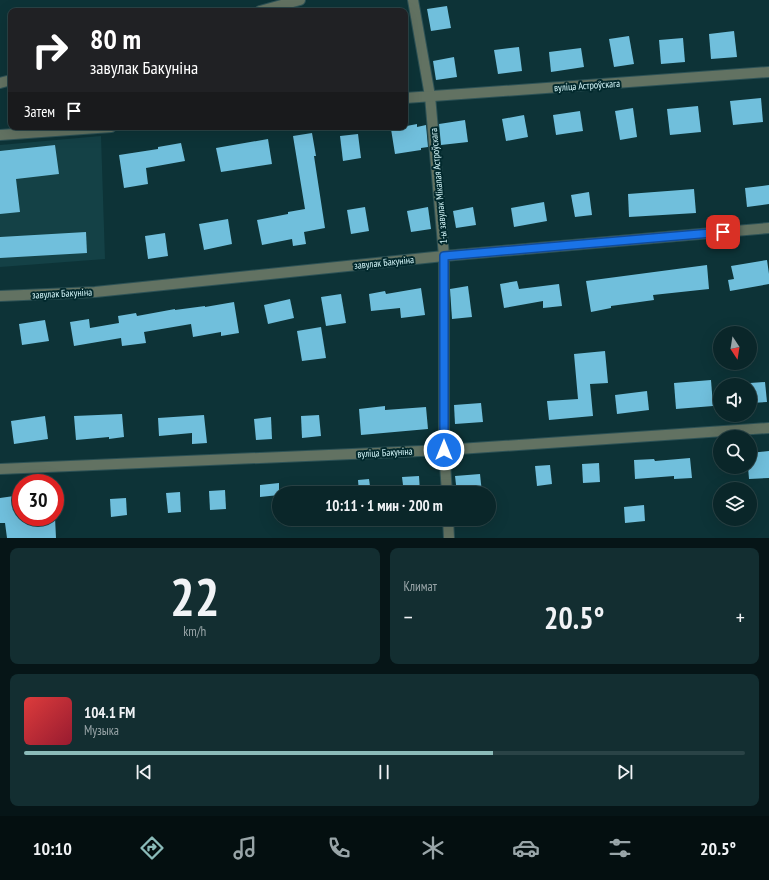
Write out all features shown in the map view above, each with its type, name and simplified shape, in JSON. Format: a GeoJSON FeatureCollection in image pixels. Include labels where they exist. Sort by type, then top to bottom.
{"type":"FeatureCollection","features":[{"type":"Feature","properties":{"kind":"street"},"geometry":{"type":"LineString","coordinates":[[270,8],[298,0]]}},
{"type":"Feature","properties":{"kind":"street","name":"1-ы завулак Мікалая Астроўскага"},"geometry":{"type":"LineString","coordinates":[[413,0],[430,96],[444,256],[444,450],[447,486]]}},
{"type":"Feature","properties":{"kind":"street","name":"вуліца Астроўскага"},"geometry":{"type":"LineString","coordinates":[[408,98],[769,72]]}},
{"type":"Feature","properties":{"kind":"street"},"geometry":{"type":"LineString","coordinates":[[0,135],[69,130]]}},
{"type":"Feature","properties":{"kind":"street","name":"завулак Бакуніна"},"geometry":{"type":"LineString","coordinates":[[0,296],[95,292],[444,256],[769,228]]}},
{"type":"Feature","properties":{"kind":"street","name":"вуліца Бакуніна"},"geometry":{"type":"LineString","coordinates":[[0,469],[444,450],[769,428]]}},
{"type":"Feature","properties":{"kind":"street"},"geometry":{"type":"LineString","coordinates":[[448,526],[449,538]]}},
{"type":"Feature","properties":{"kind":"shaded area"},"geometry":{"type":"Polygon","coordinates":[[[101,136],[105,259],[0,267],[0,145],[101,136]]]}},
{"type":"Feature","properties":{"kind":"building"},"geometry":{"type":"Polygon","coordinates":[[[447,6],[451,28],[431,31],[427,9],[447,6]]]}},
{"type":"Feature","properties":{"kind":"building"},"geometry":{"type":"Polygon","coordinates":[[[734,31],[737,57],[711,59],[709,34],[734,31]]]}},
{"type":"Feature","properties":{"kind":"building"},"geometry":{"type":"Polygon","coordinates":[[[629,36],[634,64],[614,67],[609,39],[629,36]]]}},
{"type":"Feature","properties":{"kind":"building"},"geometry":{"type":"Polygon","coordinates":[[[683,38],[685,62],[661,64],[659,40],[683,38]]]}},
{"type":"Feature","properties":{"kind":"building"},"geometry":{"type":"Polygon","coordinates":[[[519,47],[522,71],[498,74],[494,50],[519,47]]]}},
{"type":"Feature","properties":{"kind":"building"},"geometry":{"type":"Polygon","coordinates":[[[581,48],[584,67],[551,72],[549,52],[581,48]]]}},
{"type":"Feature","properties":{"kind":"building"},"geometry":{"type":"Polygon","coordinates":[[[454,57],[457,77],[436,80],[433,61],[454,57]]]}},
{"type":"Feature","properties":{"kind":"building"},"geometry":{"type":"Polygon","coordinates":[[[761,98],[763,122],[733,125],[730,101],[761,98]]]}},
{"type":"Feature","properties":{"kind":"building"},"geometry":{"type":"Polygon","coordinates":[[[698,106],[701,132],[670,135],[667,109],[698,106]]]}},
{"type":"Feature","properties":{"kind":"building"},"geometry":{"type":"Polygon","coordinates":[[[633,108],[637,137],[620,140],[615,111],[633,108]]]}},
{"type":"Feature","properties":{"kind":"building"},"geometry":{"type":"Polygon","coordinates":[[[580,111],[583,131],[556,135],[553,115],[580,111]]]}},
{"type":"Feature","properties":{"kind":"building"},"geometry":{"type":"Polygon","coordinates":[[[524,115],[528,137],[506,141],[502,119],[524,115]]]}},
{"type":"Feature","properties":{"kind":"building"},"geometry":{"type":"Polygon","coordinates":[[[465,120],[468,142],[441,145],[439,124],[465,120]]]}},
{"type":"Feature","properties":{"kind":"building"},"geometry":{"type":"Polygon","coordinates":[[[417,124],[417,127],[426,125],[428,147],[421,148],[421,150],[395,154],[391,130],[408,130],[408,126],[417,124]]]}},
{"type":"Feature","properties":{"kind":"building"},"geometry":{"type":"Polygon","coordinates":[[[312,133],[325,228],[304,232],[306,244],[293,246],[292,239],[262,245],[257,220],[305,209],[293,136],[312,133]]]}},
{"type":"Feature","properties":{"kind":"building"},"geometry":{"type":"Polygon","coordinates":[[[358,134],[361,158],[343,161],[340,136],[358,134]]]}},
{"type":"Feature","properties":{"kind":"building"},"geometry":{"type":"Polygon","coordinates":[[[268,139],[272,164],[221,172],[216,148],[268,139]]]}},
{"type":"Feature","properties":{"kind":"building"},"geometry":{"type":"Polygon","coordinates":[[[181,143],[185,161],[146,168],[148,184],[124,188],[119,155],[158,149],[158,147],[181,143]]]}},
{"type":"Feature","properties":{"kind":"building"},"geometry":{"type":"Polygon","coordinates":[[[55,145],[59,174],[16,179],[20,212],[0,214],[0,151],[55,145]]]}},
{"type":"Feature","properties":{"kind":"building"},"geometry":{"type":"Polygon","coordinates":[[[769,185],[769,204],[747,207],[745,188],[769,185]]]}},
{"type":"Feature","properties":{"kind":"building"},"geometry":{"type":"Polygon","coordinates":[[[694,189],[696,213],[629,217],[628,194],[694,189]]]}},
{"type":"Feature","properties":{"kind":"building"},"geometry":{"type":"Polygon","coordinates":[[[589,192],[592,215],[575,217],[571,195],[589,192]]]}},
{"type":"Feature","properties":{"kind":"building"},"geometry":{"type":"Polygon","coordinates":[[[544,202],[547,221],[514,227],[511,208],[544,202]]]}},
{"type":"Feature","properties":{"kind":"building"},"geometry":{"type":"Polygon","coordinates":[[[365,207],[369,231],[351,234],[347,210],[365,207]]]}},
{"type":"Feature","properties":{"kind":"building"},"geometry":{"type":"Polygon","coordinates":[[[428,207],[431,229],[411,232],[407,211],[428,207]]]}},
{"type":"Feature","properties":{"kind":"building"},"geometry":{"type":"Polygon","coordinates":[[[473,207],[476,225],[456,228],[453,211],[473,207]]]}},
{"type":"Feature","properties":{"kind":"building"},"geometry":{"type":"Polygon","coordinates":[[[228,219],[232,244],[204,250],[199,224],[228,219]]]}},
{"type":"Feature","properties":{"kind":"building"},"geometry":{"type":"Polygon","coordinates":[[[86,232],[87,253],[0,258],[0,237],[86,232]]]}},
{"type":"Feature","properties":{"kind":"building"},"geometry":{"type":"Polygon","coordinates":[[[165,233],[168,256],[148,259],[145,236],[165,233]]]}},
{"type":"Feature","properties":{"kind":"building"},"geometry":{"type":"Polygon","coordinates":[[[767,260],[769,284],[730,291],[728,280],[734,279],[731,266],[767,260]]]}},
{"type":"Feature","properties":{"kind":"building"},"geometry":{"type":"Polygon","coordinates":[[[707,265],[709,289],[653,295],[654,300],[611,306],[611,308],[591,312],[586,281],[707,265]]]}},
{"type":"Feature","properties":{"kind":"building"},"geometry":{"type":"Polygon","coordinates":[[[517,281],[519,289],[559,284],[562,306],[543,308],[543,301],[504,308],[500,284],[517,281]]]}},
{"type":"Feature","properties":{"kind":"building"},"geometry":{"type":"Polygon","coordinates":[[[468,286],[472,317],[452,319],[450,289],[468,286]]]}},
{"type":"Feature","properties":{"kind":"building"},"geometry":{"type":"Polygon","coordinates":[[[421,288],[425,315],[401,318],[400,308],[371,311],[369,294],[385,291],[386,294],[421,288]]]}},
{"type":"Feature","properties":{"kind":"building"},"geometry":{"type":"Polygon","coordinates":[[[341,294],[346,323],[326,326],[321,297],[341,294]]]}},
{"type":"Feature","properties":{"kind":"building"},"geometry":{"type":"Polygon","coordinates":[[[290,299],[294,318],[268,324],[264,305],[290,299]]]}},
{"type":"Feature","properties":{"kind":"building"},"geometry":{"type":"Polygon","coordinates":[[[234,302],[239,333],[221,336],[221,332],[193,337],[191,324],[144,332],[146,343],[122,346],[121,338],[74,346],[70,322],[89,319],[90,328],[119,323],[118,316],[136,313],[137,316],[175,309],[205,307],[234,302]]]}},
{"type":"Feature","properties":{"kind":"building"},"geometry":{"type":"Polygon","coordinates":[[[45,320],[49,341],[22,345],[19,324],[45,320]]]}},
{"type":"Feature","properties":{"kind":"building"},"geometry":{"type":"Polygon","coordinates":[[[321,327],[326,358],[302,361],[297,331],[321,327]]]}},
{"type":"Feature","properties":{"kind":"building"},"geometry":{"type":"Polygon","coordinates":[[[605,351],[608,383],[590,384],[593,416],[549,420],[547,401],[578,399],[574,354],[605,351]]]}},
{"type":"Feature","properties":{"kind":"building"},"geometry":{"type":"Polygon","coordinates":[[[711,380],[713,406],[676,409],[674,383],[711,380]]]}},
{"type":"Feature","properties":{"kind":"building"},"geometry":{"type":"Polygon","coordinates":[[[765,382],[767,402],[757,403],[757,383],[765,382]]]}},
{"type":"Feature","properties":{"kind":"building"},"geometry":{"type":"Polygon","coordinates":[[[647,391],[649,410],[617,414],[615,395],[647,391]]]}},
{"type":"Feature","properties":{"kind":"building"},"geometry":{"type":"Polygon","coordinates":[[[481,403],[483,422],[455,424],[454,405],[481,403]]]}},
{"type":"Feature","properties":{"kind":"building"},"geometry":{"type":"Polygon","coordinates":[[[385,406],[385,410],[426,407],[428,429],[361,435],[359,409],[385,406]]]}},
{"type":"Feature","properties":{"kind":"building"},"geometry":{"type":"Polygon","coordinates":[[[122,414],[124,437],[76,440],[74,416],[122,414]]]}},
{"type":"Feature","properties":{"kind":"building"},"geometry":{"type":"Polygon","coordinates":[[[204,415],[207,443],[192,444],[192,433],[159,436],[158,418],[204,415]]]}},
{"type":"Feature","properties":{"kind":"building"},"geometry":{"type":"Polygon","coordinates":[[[319,415],[321,436],[302,438],[301,416],[319,415]]]}},
{"type":"Feature","properties":{"kind":"building"},"geometry":{"type":"Polygon","coordinates":[[[45,416],[48,439],[14,444],[11,421],[45,416]]]}},
{"type":"Feature","properties":{"kind":"building"},"geometry":{"type":"Polygon","coordinates":[[[271,417],[272,439],[256,440],[254,419],[271,417]]]}},
{"type":"Feature","properties":{"kind":"building"},"geometry":{"type":"Polygon","coordinates":[[[769,451],[769,478],[749,479],[749,474],[757,474],[757,452],[769,451]]]}},
{"type":"Feature","properties":{"kind":"building"},"geometry":{"type":"Polygon","coordinates":[[[690,458],[692,478],[674,479],[674,476],[635,479],[634,460],[654,459],[655,461],[690,458]]]}},
{"type":"Feature","properties":{"kind":"building"},"geometry":{"type":"Polygon","coordinates":[[[599,463],[600,482],[583,483],[582,464],[599,463]]]}},
{"type":"Feature","properties":{"kind":"building"},"geometry":{"type":"Polygon","coordinates":[[[550,465],[552,484],[537,486],[535,466],[550,465]]]}},
{"type":"Feature","properties":{"kind":"building"},"geometry":{"type":"Polygon","coordinates":[[[480,474],[481,486],[456,486],[455,476],[480,474]]]}},
{"type":"Feature","properties":{"kind":"building"},"geometry":{"type":"Polygon","coordinates":[[[419,476],[420,486],[403,486],[402,477],[419,476]]]}},
{"type":"Feature","properties":{"kind":"building"},"geometry":{"type":"Polygon","coordinates":[[[369,479],[370,486],[358,486],[358,480],[369,479]]]}},
{"type":"Feature","properties":{"kind":"building"},"geometry":{"type":"Polygon","coordinates":[[[279,483],[279,486],[272,486],[272,496],[260,497],[260,485],[279,483]]]}},
{"type":"Feature","properties":{"kind":"building"},"geometry":{"type":"Polygon","coordinates":[[[225,490],[226,509],[210,510],[209,491],[225,490]]]}},
{"type":"Feature","properties":{"kind":"building"},"geometry":{"type":"Polygon","coordinates":[[[180,492],[181,512],[168,513],[166,493],[180,492]]]}},
{"type":"Feature","properties":{"kind":"building"},"geometry":{"type":"Polygon","coordinates":[[[12,496],[12,526],[55,526],[56,538],[7,538],[5,523],[0,523],[0,498],[12,496]]]}},
{"type":"Feature","properties":{"kind":"building"},"geometry":{"type":"Polygon","coordinates":[[[126,498],[127,515],[111,517],[110,499],[126,498]]]}},
{"type":"Feature","properties":{"kind":"building"},"geometry":{"type":"Polygon","coordinates":[[[644,505],[645,521],[625,523],[624,507],[644,505]]]}},
{"type":"Feature","properties":{"kind":"route"},"geometry":{"type":"LineString","coordinates":[[444,450],[444,256],[723,232]]}}]}
